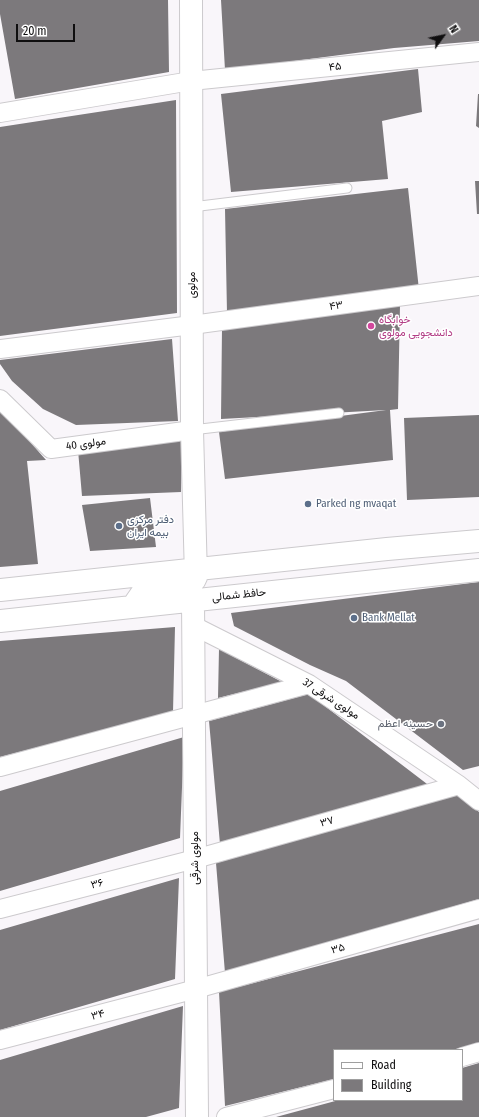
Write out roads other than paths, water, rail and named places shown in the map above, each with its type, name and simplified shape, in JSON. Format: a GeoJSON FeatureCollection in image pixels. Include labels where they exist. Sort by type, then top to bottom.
{"type":"FeatureCollection","features":[{"type":"Feature","properties":{"kind":"main road","name":"مولوی"},"geometry":{"type":"LineString","coordinates":[[191,0],[192,430],[195,570]]}},
{"type":"Feature","properties":{"kind":"main road"},"geometry":{"type":"LineString","coordinates":[[0,590],[387,549],[479,541]]}},
{"type":"Feature","properties":{"kind":"main road"},"geometry":{"type":"LineString","coordinates":[[387,549],[390,580]]}},
{"type":"Feature","properties":{"kind":"main road"},"geometry":{"type":"LineString","coordinates":[[133,606],[142,593],[190,585],[195,580],[195,570]]}},
{"type":"Feature","properties":{"kind":"main road","name":"حافظ شمالی"},"geometry":{"type":"LineString","coordinates":[[0,621],[479,570]]}},
{"type":"Feature","properties":{"kind":"main road","name":"مولوی شرقی"},"geometry":{"type":"LineString","coordinates":[[193,600],[197,1117]]}},
{"type":"Feature","properties":{"kind":"street","name":"۴۵"},"geometry":{"type":"LineString","coordinates":[[1,108],[191,81],[479,52]]}},
{"type":"Feature","properties":{"kind":"street","name":"۴۳"},"geometry":{"type":"LineString","coordinates":[[0,349],[192,326],[479,286]]}},
{"type":"Feature","properties":{"kind":"street","name":"مولوی 40"},"geometry":{"type":"LineString","coordinates":[[0,399],[52,449],[192,430]]}},
{"type":"Feature","properties":{"kind":"street","name":"مولوی شرقی 37"},"geometry":{"type":"LineString","coordinates":[[194,626],[309,684],[459,785],[479,801]]}},
{"type":"Feature","properties":{"kind":"street"},"geometry":{"type":"LineString","coordinates":[[0,767],[309,684]]}},
{"type":"Feature","properties":{"kind":"street","name":"۳۷"},"geometry":{"type":"LineString","coordinates":[[195,859],[459,785]]}},
{"type":"Feature","properties":{"kind":"street","name":"۳۶"},"geometry":{"type":"LineString","coordinates":[[0,909],[195,859]]}},
{"type":"Feature","properties":{"kind":"street","name":"۳۵"},"geometry":{"type":"LineString","coordinates":[[196,989],[479,910]]}},
{"type":"Feature","properties":{"kind":"street","name":"۳۴"},"geometry":{"type":"LineString","coordinates":[[0,1040],[196,989]]}},
{"type":"Feature","properties":{"kind":"street"},"geometry":{"type":"LineString","coordinates":[[463,1057],[479,1052]]}},
{"type":"Feature","properties":{"kind":"street"},"geometry":{"type":"LineString","coordinates":[[226,1117],[333,1089]]}},
{"type":"Feature","properties":{"kind":"lane"},"geometry":{"type":"LineString","coordinates":[[192,207],[347,188]]}},
{"type":"Feature","properties":{"kind":"lane"},"geometry":{"type":"LineString","coordinates":[[192,430],[339,413]]}},
{"type":"Feature","properties":{"kind":"place","name":"خوابگاه دانشجویی مولوی"},"geometry":{"type":"Point","coordinates":[371,326]}},
{"type":"Feature","properties":{"kind":"place","name":"Parked ng mvaqat"},"geometry":{"type":"Point","coordinates":[308,504]}},
{"type":"Feature","properties":{"kind":"place","name":"دفتر مرکزی بیمه ایران"},"geometry":{"type":"Point","coordinates":[119,526]}},
{"type":"Feature","properties":{"kind":"place","name":"Bank Mellat"},"geometry":{"type":"Point","coordinates":[354,618]}},
{"type":"Feature","properties":{"kind":"place","name":"حسینه اعظم"},"geometry":{"type":"Point","coordinates":[441,724]}}]}
